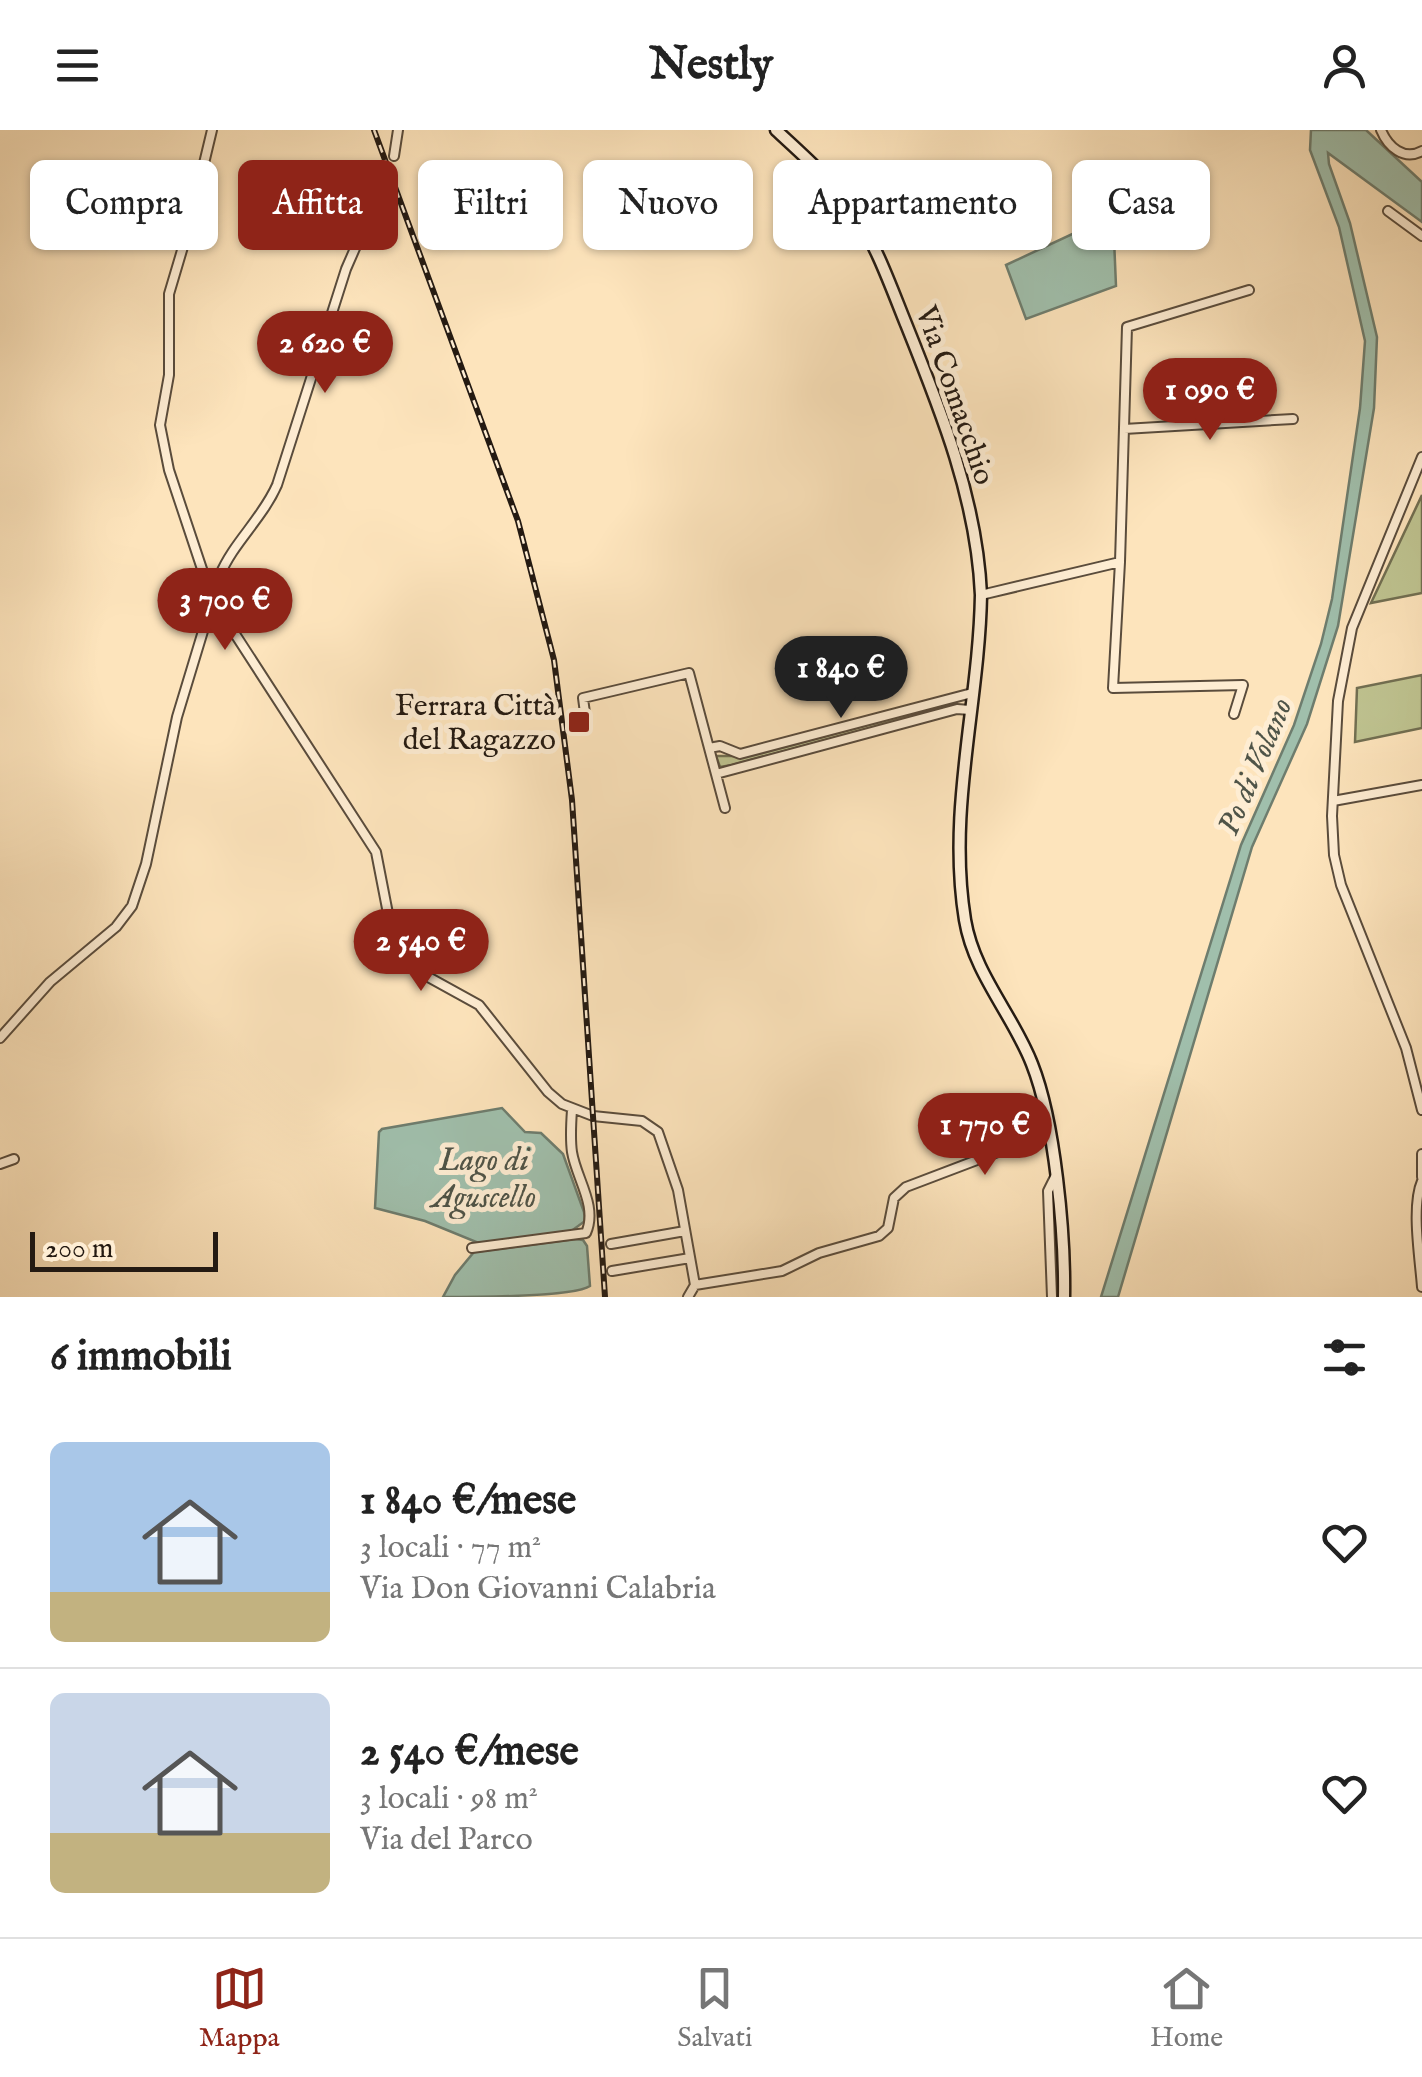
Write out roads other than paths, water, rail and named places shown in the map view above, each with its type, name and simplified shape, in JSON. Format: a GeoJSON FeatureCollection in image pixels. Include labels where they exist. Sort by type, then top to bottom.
{"type":"FeatureCollection","features":[{"type":"Feature","properties":{"kind":"main road","name":"Via Comacchio"},"geometry":{"type":"LineString","coordinates":[[776,130],[840,194],[860,221],[879,259],[952,443],[970,516],[981,595],[958,822],[964,918],[982,970],[1032,1062],[1048,1132],[1062,1242],[1064,1297]]}},
{"type":"Feature","properties":{"kind":"street"},"geometry":{"type":"LineString","coordinates":[[212,130],[169,292],[169,375],[160,420],[164,450],[205,581],[376,852],[391,930],[402,956],[421,973],[479,1005],[548,1092],[572,1110],[642,1120],[662,1138],[674,1176],[695,1285],[688,1297]]}},
{"type":"Feature","properties":{"kind":"street"},"geometry":{"type":"LineString","coordinates":[[394,156],[398,130]]}},
{"type":"Feature","properties":{"kind":"street"},"geometry":{"type":"LineString","coordinates":[[1381,130],[1400,152],[1419,153]]}},
{"type":"Feature","properties":{"kind":"street"},"geometry":{"type":"LineString","coordinates":[[1388,211],[1422,236]]}},
{"type":"Feature","properties":{"kind":"street"},"geometry":{"type":"LineString","coordinates":[[0,1038],[50,982],[116,927],[132,906],[146,864],[177,717],[213,597],[225,564],[258,520],[277,485],[354,250]]}},
{"type":"Feature","properties":{"kind":"street"},"geometry":{"type":"LineString","coordinates":[[1234,714],[1243,686],[1113,688],[1127,328],[1249,290]]}},
{"type":"Feature","properties":{"kind":"street"},"geometry":{"type":"LineString","coordinates":[[1124,430],[1293,420]]}},
{"type":"Feature","properties":{"kind":"street"},"geometry":{"type":"LineString","coordinates":[[1422,457],[1352,628],[1338,701],[1333,801],[1334,855],[1342,885],[1406,1048],[1422,1110]]}},
{"type":"Feature","properties":{"kind":"street"},"geometry":{"type":"LineString","coordinates":[[981,595],[1120,562]]}},
{"type":"Feature","properties":{"kind":"street"},"geometry":{"type":"LineString","coordinates":[[202,570],[213,597]]}},
{"type":"Feature","properties":{"kind":"street"},"geometry":{"type":"LineString","coordinates":[[205,581],[213,597]]}},
{"type":"Feature","properties":{"kind":"street"},"geometry":{"type":"LineString","coordinates":[[584,713],[583,698],[690,673],[725,808]]}},
{"type":"Feature","properties":{"kind":"street"},"geometry":{"type":"LineString","coordinates":[[709,748],[720,746],[740,754],[972,693]]}},
{"type":"Feature","properties":{"kind":"street"},"geometry":{"type":"LineString","coordinates":[[716,774],[957,710],[970,710]]}},
{"type":"Feature","properties":{"kind":"street"},"geometry":{"type":"LineString","coordinates":[[1333,801],[1422,785]]}},
{"type":"Feature","properties":{"kind":"street"},"geometry":{"type":"LineString","coordinates":[[472,1248],[586,1233],[589,1210],[572,1154],[572,1110]]}},
{"type":"Feature","properties":{"kind":"street"},"geometry":{"type":"LineString","coordinates":[[695,1285],[782,1271],[818,1253],[879,1236],[888,1228],[894,1198],[906,1187],[1048,1132]]}},
{"type":"Feature","properties":{"kind":"street"},"geometry":{"type":"LineString","coordinates":[[1422,1154],[1418,1189],[1422,1287]]}},
{"type":"Feature","properties":{"kind":"street"},"geometry":{"type":"LineString","coordinates":[[0,1164],[14,1159]]}},
{"type":"Feature","properties":{"kind":"street","name":"Via Comacchio"},"geometry":{"type":"LineString","coordinates":[[1052,1297],[1048,1191],[1054,1178]]}},
{"type":"Feature","properties":{"kind":"street"},"geometry":{"type":"LineString","coordinates":[[611,1244],[686,1231]]}},
{"type":"Feature","properties":{"kind":"street"},"geometry":{"type":"LineString","coordinates":[[612,1271],[690,1258]]}},
{"type":"Feature","properties":{"kind":"water"},"geometry":{"type":"Polygon","coordinates":[[[1311,130],[1366,130],[1422,182],[1422,222],[1328,153],[1350,223],[1377,337],[1374,408],[1338,626],[1307,724],[1252,847],[1118,1297],[1101,1297],[1241,845],[1294,725],[1332,599],[1360,408],[1365,341],[1339,227],[1310,150],[1311,130]]]}},
{"type":"Feature","properties":{"kind":"water"},"geometry":{"type":"Polygon","coordinates":[[[1072,234],[1072,250],[1114,250],[1116,286],[1026,319],[1006,265],[1038,250],[1052,250],[1052,244],[1072,234]]]}},
{"type":"Feature","properties":{"kind":"water","name":"Lago di Aguscello"},"geometry":{"type":"Polygon","coordinates":[[[502,1108],[525,1132],[541,1133],[563,1154],[585,1221],[570,1232],[481,1244],[425,1221],[375,1208],[382,1129],[502,1108]]]}},
{"type":"Feature","properties":{"kind":"water"},"geometry":{"type":"Polygon","coordinates":[[[583,1240],[587,1246],[590,1286],[544,1294],[443,1297],[474,1252],[583,1240]]]}},
{"type":"Feature","properties":{"kind":"railway"},"geometry":{"type":"LineString","coordinates":[[374,130],[518,521],[554,660],[572,800],[605,1297]]}},
{"type":"Feature","properties":{"kind":"place","name":"Ferrara Città del Ragazzo"},"geometry":{"type":"Point","coordinates":[579,722]}},
{"type":"Feature","properties":{"kind":"water label","name":"Po di Volano"},"geometry":{"type":"Point","coordinates":[1254,766]}}]}
